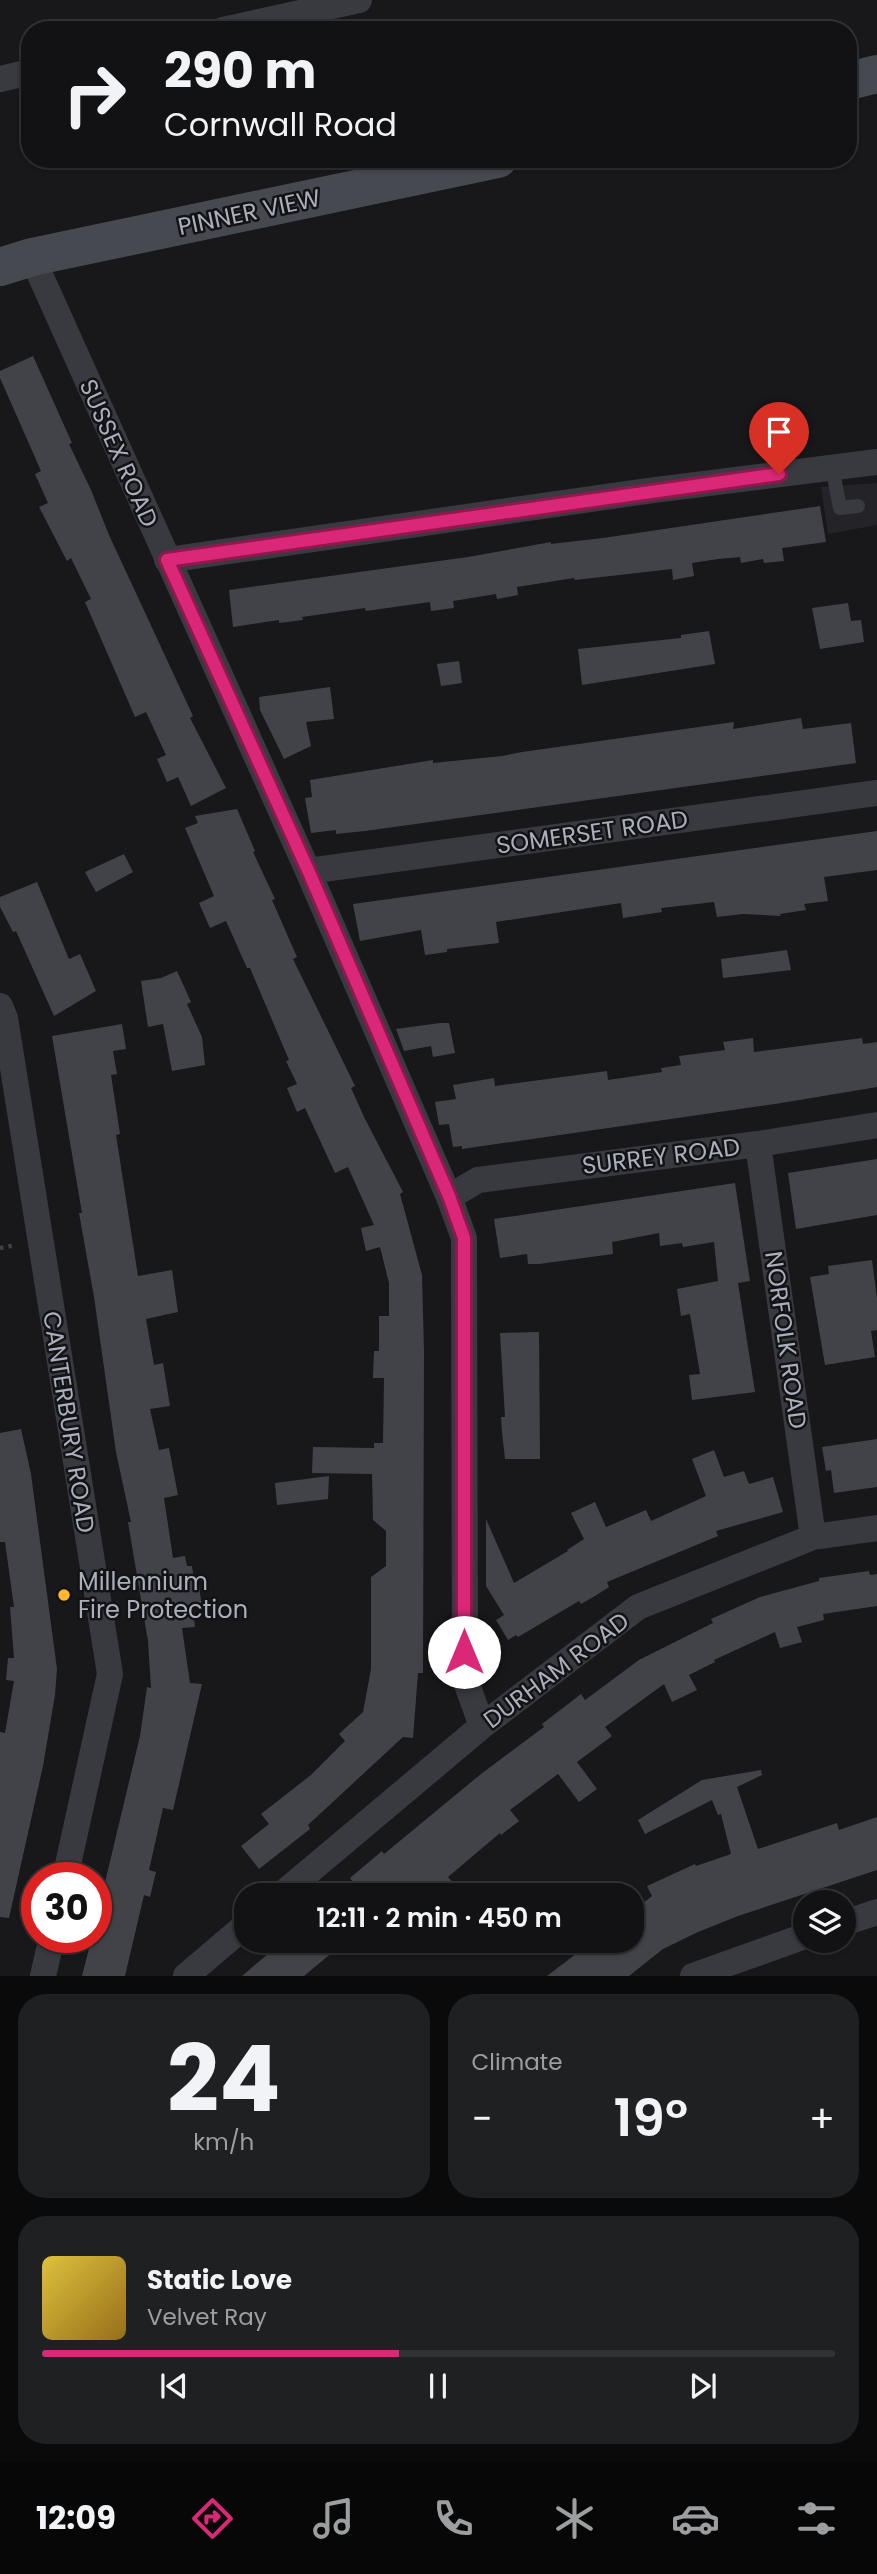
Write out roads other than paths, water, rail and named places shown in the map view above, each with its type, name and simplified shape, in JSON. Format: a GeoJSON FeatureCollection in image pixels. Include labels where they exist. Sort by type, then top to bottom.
{"type":"FeatureCollection","features":[{"type":"Feature","properties":{"kind":"street"},"geometry":{"type":"LineString","coordinates":[[264,21],[359,0]]}},
{"type":"Feature","properties":{"kind":"street"},"geometry":{"type":"LineString","coordinates":[[0,79],[21,74]]}},
{"type":"Feature","properties":{"kind":"street"},"geometry":{"type":"LineString","coordinates":[[857,79],[877,74]]}},
{"type":"Feature","properties":{"kind":"street","name":"PINNER VIEW"},"geometry":{"type":"LineString","coordinates":[[8,263],[456,168]]}},
{"type":"Feature","properties":{"kind":"street","name":"SUSSEX ROAD"},"geometry":{"type":"LineString","coordinates":[[8,263],[167,560],[308,870],[449,1196],[464,1238],[465,1679],[482,1726]]}},
{"type":"Feature","properties":{"kind":"street"},"geometry":{"type":"LineString","coordinates":[[167,560],[877,461]]}},
{"type":"Feature","properties":{"kind":"street","name":"SOMERSET ROAD"},"geometry":{"type":"LineString","coordinates":[[308,870],[877,793]]}},
{"type":"Feature","properties":{"kind":"street","name":"CANTERBURY ROAD"},"geometry":{"type":"LineString","coordinates":[[0,1006],[5,1018],[110,1674],[69,1862]]}},
{"type":"Feature","properties":{"kind":"street","name":"SURREY ROAD"},"geometry":{"type":"LineString","coordinates":[[449,1196],[478,1180],[758,1144],[877,1125]]}},
{"type":"Feature","properties":{"kind":"street","name":"NORFOLK ROAD"},"geometry":{"type":"LineString","coordinates":[[758,1144],[813,1537]]}},
{"type":"Feature","properties":{"kind":"street","name":"DURHAM ROAD"},"geometry":{"type":"LineString","coordinates":[[295,1883],[482,1726],[638,1607],[813,1537],[877,1528]]}},
{"type":"Feature","properties":{"kind":"street"},"geometry":{"type":"LineString","coordinates":[[856,1919],[877,1912]]}},
{"type":"Feature","properties":{"kind":"street"},"geometry":{"type":"LineString","coordinates":[[188,1975],[234,1935]]}},
{"type":"Feature","properties":{"kind":"street"},"geometry":{"type":"LineString","coordinates":[[693,1976],[793,1940]]}},
{"type":"Feature","properties":{"kind":"street"},"geometry":{"type":"LineString","coordinates":[[43,1976],[48,1953]]}},
{"type":"Feature","properties":{"kind":"lane"},"geometry":{"type":"LineString","coordinates":[[832,467],[840,508],[858,506]]}},
{"type":"Feature","properties":{"kind":"place","name":"Millennium Fire Protection"},"geometry":{"type":"Point","coordinates":[64,1595]}}]}
